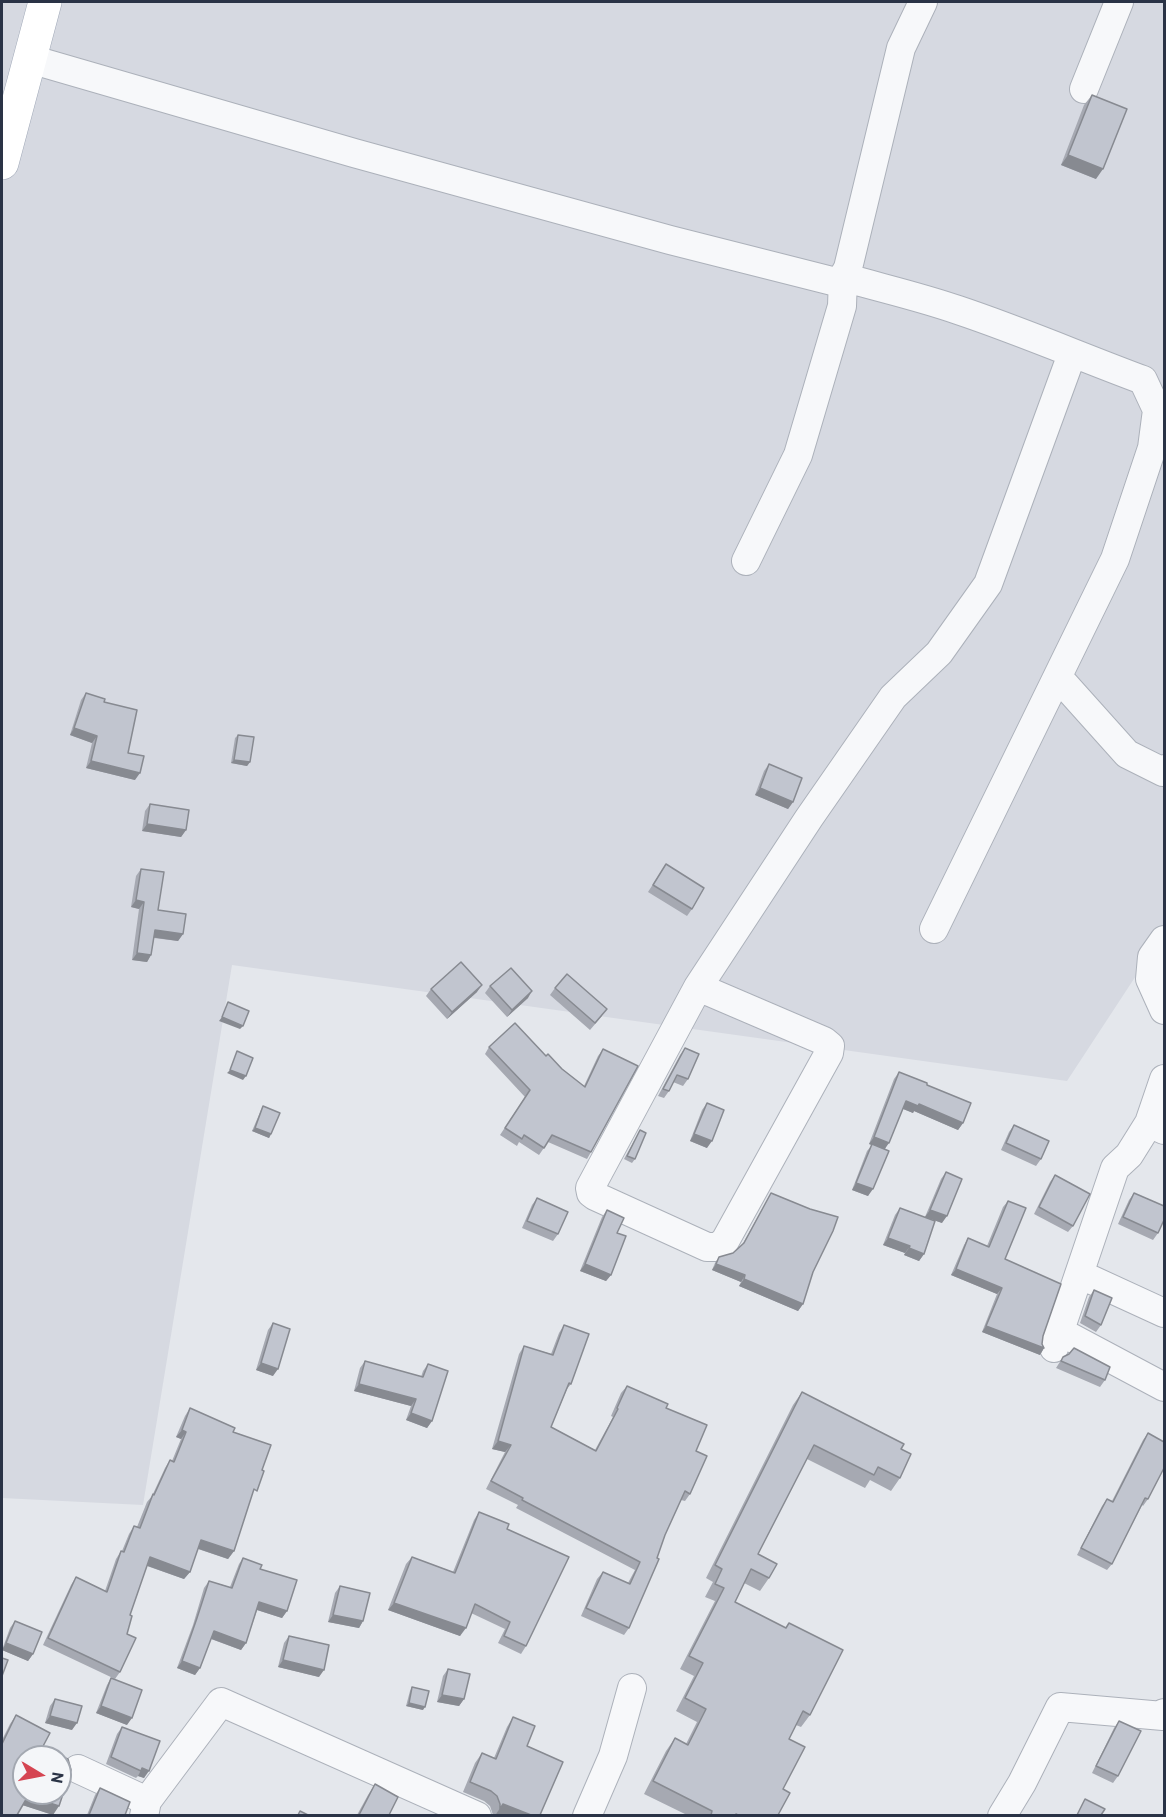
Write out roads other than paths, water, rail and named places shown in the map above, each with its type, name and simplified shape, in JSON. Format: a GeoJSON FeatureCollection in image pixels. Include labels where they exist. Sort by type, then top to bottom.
{"type":"FeatureCollection","features":[{"type":"Feature","properties":{"kind":"main road"},"geometry":{"type":"LineString","coordinates":[[2,163],[45,2]]}},
{"type":"Feature","properties":{"kind":"street"},"geometry":{"type":"LineString","coordinates":[[746,561],[798,455],[842,306],[843,278],[853,250],[901,48],[923,2]]}},
{"type":"Feature","properties":{"kind":"street"},"geometry":{"type":"LineString","coordinates":[[1084,89],[1119,2]]}},
{"type":"Feature","properties":{"kind":"street"},"geometry":{"type":"LineString","coordinates":[[30,58],[343,150],[670,240],[829,282],[836,282],[843,278],[955,309],[1143,380],[1157,410],[1152,448],[1115,560],[934,929]]}},
{"type":"Feature","properties":{"kind":"street"},"geometry":{"type":"LineString","coordinates":[[698,987],[824,1041],[830,1046],[829,1053],[737,1220],[725,1241],[718,1246],[707,1246],[591,1193],[590,1188],[698,987],[809,818],[893,697],[939,654],[988,584],[1072,354]]}},
{"type":"Feature","properties":{"kind":"street"},"geometry":{"type":"LineString","coordinates":[[1058,677],[1127,754],[1163,772],[1164,769]]}},
{"type":"Feature","properties":{"kind":"street"},"geometry":{"type":"LineString","coordinates":[[1164,940],[1152,957],[1150,979],[1164,1010]]}},
{"type":"Feature","properties":{"kind":"street"},"geometry":{"type":"LineString","coordinates":[[1164,1080],[1157,1127],[1115,1168],[1057,1340],[1164,1387]]}},
{"type":"Feature","properties":{"kind":"street"},"geometry":{"type":"LineString","coordinates":[[1079,1274],[1164,1313]]}},
{"type":"Feature","properties":{"kind":"street"},"geometry":{"type":"LineString","coordinates":[[587,1815],[613,1756],[632,1688]]}},
{"type":"Feature","properties":{"kind":"street"},"geometry":{"type":"LineString","coordinates":[[78,1769],[146,1808],[221,1702],[477,1815]]}},
{"type":"Feature","properties":{"kind":"street"},"geometry":{"type":"LineString","coordinates":[[1002,1815],[1022,1783],[1060,1707],[1163,1716],[1164,1713]]}}]}
